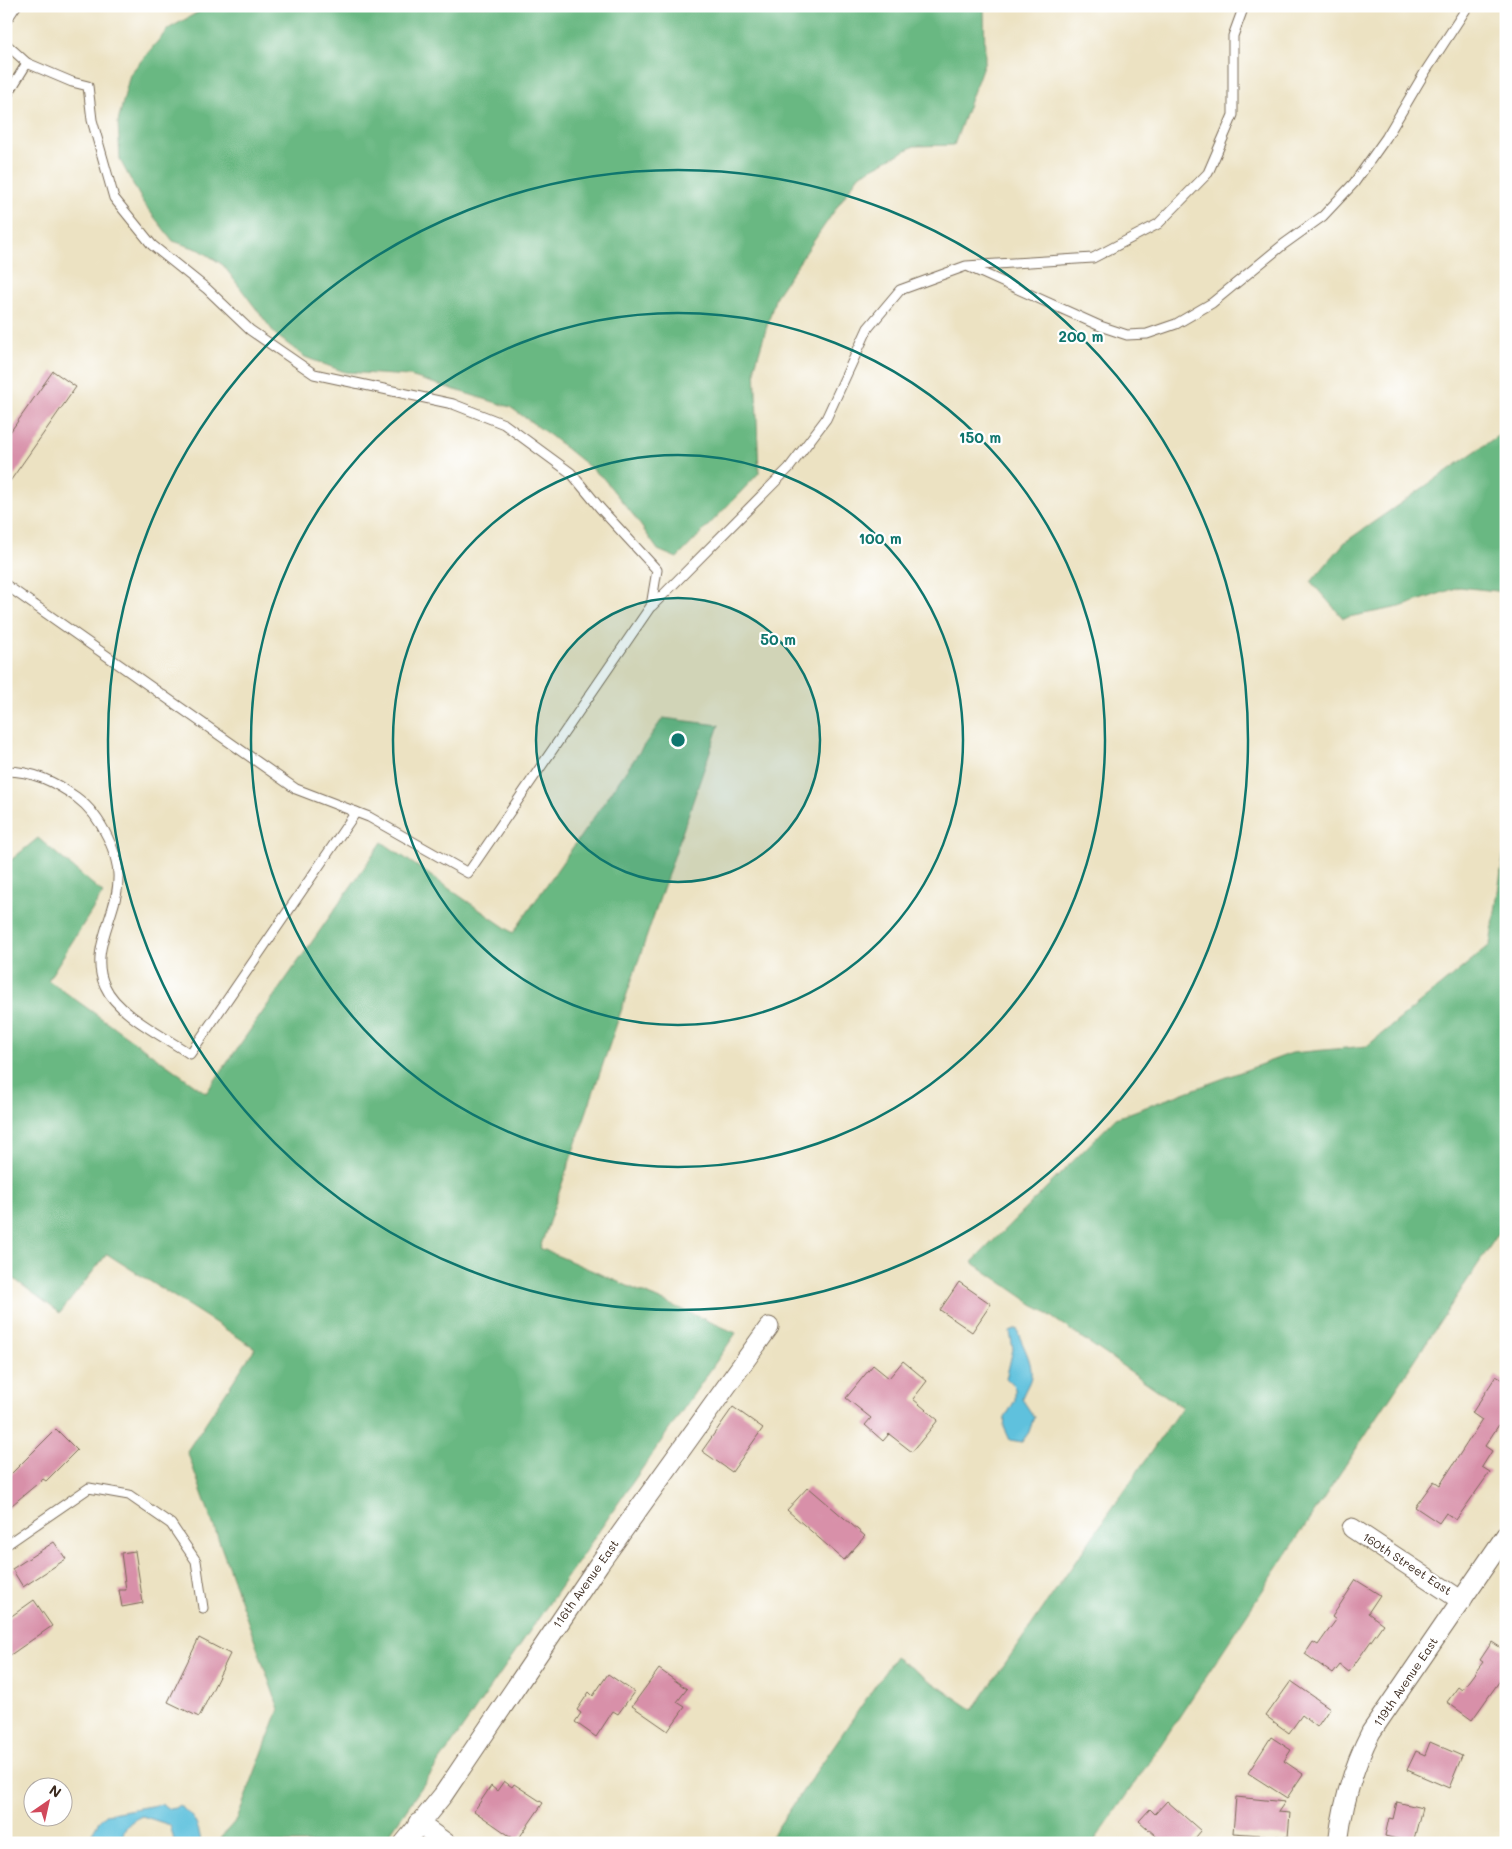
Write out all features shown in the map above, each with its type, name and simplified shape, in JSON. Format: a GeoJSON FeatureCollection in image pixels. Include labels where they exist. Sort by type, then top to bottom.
{"type":"FeatureCollection","features":[{"type":"Feature","properties":{"kind":"street","name":"116th Avenue East"},"geometry":{"type":"LineString","coordinates":[[404,1843],[442,1795],[599,1564],[769,1327]]}},
{"type":"Feature","properties":{"kind":"street","name":"160th Street East"},"geometry":{"type":"LineString","coordinates":[[1352,1528],[1462,1600]]}},
{"type":"Feature","properties":{"kind":"street","name":"119th Avenue East"},"geometry":{"type":"LineString","coordinates":[[1338,1843],[1346,1796],[1358,1759],[1371,1732],[1506,1535]]}},
{"type":"Feature","properties":{"kind":"street"},"geometry":{"type":"LineString","coordinates":[[418,1823],[446,1843]]}},
{"type":"Feature","properties":{"kind":"lane"},"geometry":{"type":"LineString","coordinates":[[6,21],[16,6]]}},
{"type":"Feature","properties":{"kind":"lane"},"geometry":{"type":"LineString","coordinates":[[6,585],[296,789],[369,817],[468,873],[651,606],[789,468],[826,420],[868,328],[900,290],[966,266],[1093,258],[1158,224],[1208,173],[1233,115],[1233,36],[1244,6]]}},
{"type":"Feature","properties":{"kind":"lane"},"geometry":{"type":"LineString","coordinates":[[966,266],[1100,326],[1127,334],[1147,334],[1176,324],[1212,303],[1284,244],[1323,216],[1354,183],[1386,138],[1425,72],[1468,6]]}},
{"type":"Feature","properties":{"kind":"lane"},"geometry":{"type":"LineString","coordinates":[[6,44],[27,63],[72,82],[88,86],[92,120],[114,198],[152,245],[207,289],[250,330],[314,374],[453,404],[504,424],[519,434],[571,473],[600,508],[657,570],[651,606]]}},
{"type":"Feature","properties":{"kind":"lane"},"geometry":{"type":"LineString","coordinates":[[6,97],[27,63]]}},
{"type":"Feature","properties":{"kind":"lane"},"geometry":{"type":"LineString","coordinates":[[6,771],[35,774],[60,785],[89,807],[103,828],[117,861],[118,880],[100,956],[104,986],[113,999],[126,1011],[190,1054],[356,812]]}},
{"type":"Feature","properties":{"kind":"lane"},"geometry":{"type":"LineString","coordinates":[[6,1545],[88,1488],[129,1495],[171,1524],[196,1562],[203,1608]]}},
{"type":"Feature","properties":{"kind":"green space"},"geometry":{"type":"Polygon","coordinates":[[[209,6],[984,6],[985,60],[954,145],[914,146],[859,175],[776,296],[755,366],[759,473],[677,558],[658,550],[634,516],[603,478],[551,436],[510,407],[410,376],[345,372],[305,357],[276,335],[223,265],[200,250],[173,241],[144,204],[120,160],[118,122],[130,74],[168,29],[209,6]]]}},
{"type":"Feature","properties":{"kind":"green space"},"geometry":{"type":"Polygon","coordinates":[[[1506,430],[1506,592],[1459,587],[1400,607],[1343,618],[1311,582],[1345,542],[1506,430]]]}},
{"type":"Feature","properties":{"kind":"green space"},"geometry":{"type":"Polygon","coordinates":[[[663,718],[719,725],[540,1248],[736,1333],[383,1843],[216,1843],[237,1819],[279,1709],[187,1451],[255,1348],[107,1254],[60,1313],[6,1273],[6,864],[38,838],[103,893],[48,980],[206,1093],[382,842],[513,933],[663,718]]]}},
{"type":"Feature","properties":{"kind":"green space"},"geometry":{"type":"Polygon","coordinates":[[[1506,838],[1506,1222],[1152,1758],[1093,1843],[767,1843],[895,1657],[973,1710],[1182,1407],[972,1262],[1116,1118],[1292,1053],[1367,1046],[1490,945],[1506,838]]]}},
{"type":"Feature","properties":{"kind":"water"},"geometry":{"type":"Polygon","coordinates":[[[1017,1329],[1029,1358],[1031,1370],[1030,1379],[1022,1399],[1034,1417],[1029,1432],[1022,1442],[1010,1440],[1004,1427],[1005,1418],[1015,1400],[1015,1388],[1006,1379],[1013,1349],[1010,1332],[1017,1329]]]}},
{"type":"Feature","properties":{"kind":"water"},"geometry":{"type":"Polygon","coordinates":[[[162,1804],[169,1809],[179,1805],[188,1813],[197,1826],[201,1843],[169,1843],[174,1840],[170,1825],[142,1816],[127,1826],[123,1834],[123,1843],[86,1843],[99,1821],[106,1814],[162,1804]]]}},
{"type":"Feature","properties":{"kind":"building"},"geometry":{"type":"Polygon","coordinates":[[[53,371],[76,387],[6,487],[6,438],[53,371]]]}},
{"type":"Feature","properties":{"kind":"building"},"geometry":{"type":"Polygon","coordinates":[[[959,1282],[991,1304],[972,1332],[940,1310],[959,1282]]]}},
{"type":"Feature","properties":{"kind":"building"},"geometry":{"type":"Polygon","coordinates":[[[903,1361],[927,1381],[913,1399],[938,1420],[912,1452],[889,1434],[883,1441],[865,1425],[871,1418],[846,1398],[873,1365],[889,1378],[903,1361]]]}},
{"type":"Feature","properties":{"kind":"building"},"geometry":{"type":"Polygon","coordinates":[[[1496,1376],[1506,1382],[1506,1414],[1485,1446],[1492,1451],[1482,1467],[1490,1472],[1456,1520],[1446,1513],[1439,1523],[1415,1507],[1434,1481],[1440,1485],[1482,1420],[1472,1413],[1496,1376]]]}},
{"type":"Feature","properties":{"kind":"building"},"geometry":{"type":"Polygon","coordinates":[[[733,1407],[763,1428],[732,1472],[702,1451],[733,1407]]]}},
{"type":"Feature","properties":{"kind":"building"},"geometry":{"type":"Polygon","coordinates":[[[56,1429],[77,1450],[46,1481],[43,1479],[6,1510],[6,1479],[56,1429]]]}},
{"type":"Feature","properties":{"kind":"building"},"geometry":{"type":"Polygon","coordinates":[[[808,1487],[865,1536],[844,1560],[787,1510],[808,1487]]]}},
{"type":"Feature","properties":{"kind":"building"},"geometry":{"type":"Polygon","coordinates":[[[54,1542],[66,1559],[23,1587],[12,1569],[54,1542]]]}},
{"type":"Feature","properties":{"kind":"building"},"geometry":{"type":"Polygon","coordinates":[[[135,1551],[143,1603],[122,1607],[119,1590],[126,1590],[121,1553],[135,1551]]]}},
{"type":"Feature","properties":{"kind":"building"},"geometry":{"type":"Polygon","coordinates":[[[1356,1580],[1380,1595],[1368,1613],[1383,1624],[1349,1672],[1340,1665],[1333,1674],[1305,1654],[1313,1642],[1318,1645],[1336,1620],[1332,1617],[1356,1580]]]}},
{"type":"Feature","properties":{"kind":"building"},"geometry":{"type":"Polygon","coordinates":[[[34,1600],[52,1626],[6,1658],[6,1620],[34,1600]]]}},
{"type":"Feature","properties":{"kind":"building"},"geometry":{"type":"Polygon","coordinates":[[[199,1638],[230,1654],[199,1717],[168,1702],[199,1638]]]}},
{"type":"Feature","properties":{"kind":"building"},"geometry":{"type":"Polygon","coordinates":[[[1492,1642],[1506,1651],[1506,1672],[1472,1720],[1447,1702],[1458,1687],[1462,1690],[1483,1662],[1480,1660],[1492,1642]]]}},
{"type":"Feature","properties":{"kind":"building"},"geometry":{"type":"Polygon","coordinates":[[[659,1669],[687,1689],[677,1702],[685,1707],[668,1731],[632,1706],[659,1669]]]}},
{"type":"Feature","properties":{"kind":"building"},"geometry":{"type":"Polygon","coordinates":[[[608,1674],[634,1692],[618,1714],[613,1711],[596,1737],[575,1722],[581,1713],[577,1710],[589,1692],[593,1696],[608,1674]]]}},
{"type":"Feature","properties":{"kind":"building"},"geometry":{"type":"Polygon","coordinates":[[[1291,1681],[1330,1708],[1317,1727],[1302,1715],[1289,1733],[1266,1716],[1291,1681]]]}},
{"type":"Feature","properties":{"kind":"building"},"geometry":{"type":"Polygon","coordinates":[[[1271,1737],[1291,1750],[1284,1761],[1303,1774],[1287,1798],[1248,1773],[1271,1737]]]}},
{"type":"Feature","properties":{"kind":"building"},"geometry":{"type":"Polygon","coordinates":[[[1430,1742],[1462,1756],[1449,1788],[1407,1770],[1416,1751],[1425,1755],[1430,1742]]]}},
{"type":"Feature","properties":{"kind":"building"},"geometry":{"type":"Polygon","coordinates":[[[504,1781],[512,1787],[514,1784],[543,1803],[517,1841],[474,1811],[491,1786],[497,1791],[504,1781]]]}},
{"type":"Feature","properties":{"kind":"building"},"geometry":{"type":"Polygon","coordinates":[[[1236,1797],[1285,1802],[1278,1812],[1290,1813],[1288,1837],[1233,1833],[1236,1797]]]}},
{"type":"Feature","properties":{"kind":"building"},"geometry":{"type":"Polygon","coordinates":[[[1167,1801],[1201,1831],[1191,1843],[1164,1843],[1139,1821],[1150,1809],[1155,1814],[1167,1801]]]}},
{"type":"Feature","properties":{"kind":"building"},"geometry":{"type":"Polygon","coordinates":[[[1397,1802],[1422,1808],[1413,1843],[1385,1836],[1389,1818],[1393,1819],[1397,1802]]]}}]}
